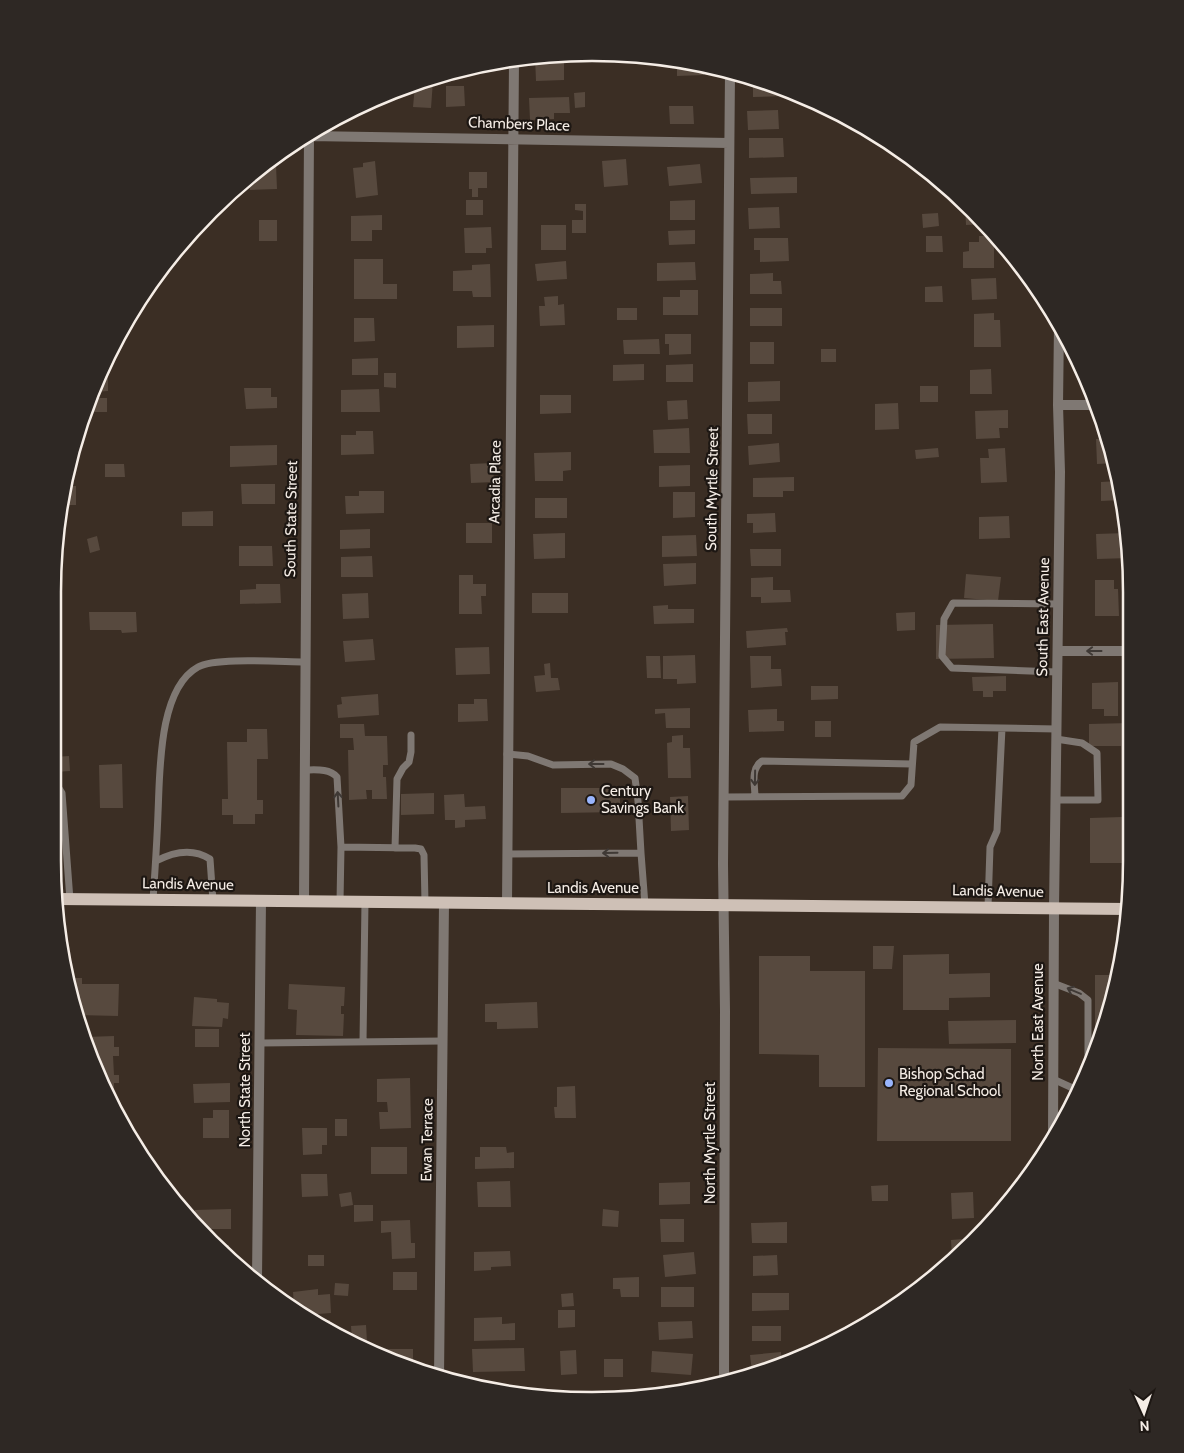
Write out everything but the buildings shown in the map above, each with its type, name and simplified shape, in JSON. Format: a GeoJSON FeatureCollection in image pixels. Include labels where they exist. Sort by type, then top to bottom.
{"type":"FeatureCollection","features":[{"type":"Feature","properties":{"kind":"main road","name":"Landis Avenue"},"geometry":{"type":"LineString","coordinates":[[64,900],[1120,909]]}},
{"type":"Feature","properties":{"kind":"street","name":"Arcadia Place"},"geometry":{"type":"LineString","coordinates":[[507,904],[514,67]]}},
{"type":"Feature","properties":{"kind":"street","name":"South Myrtle Street"},"geometry":{"type":"LineString","coordinates":[[723,905],[730,79]]}},
{"type":"Feature","properties":{"kind":"street","name":"Chambers Place"},"geometry":{"type":"LineString","coordinates":[[320,136],[729,143]]}},
{"type":"Feature","properties":{"kind":"street","name":"South State Street"},"geometry":{"type":"LineString","coordinates":[[304,902],[309,143]]}},
{"type":"Feature","properties":{"kind":"street","name":"South East Avenue"},"geometry":{"type":"LineString","coordinates":[[1054,908],[1060,472],[1058,338]]}},
{"type":"Feature","properties":{"kind":"street"},"geometry":{"type":"LineString","coordinates":[[1058,405],[1088,405]]}},
{"type":"Feature","properties":{"kind":"street"},"geometry":{"type":"LineString","coordinates":[[1058,651],[1123,651]]}},
{"type":"Feature","properties":{"kind":"street","name":"North State Street"},"geometry":{"type":"LineString","coordinates":[[257,1272],[261,901]]}},
{"type":"Feature","properties":{"kind":"street","name":"Ewan Terrace"},"geometry":{"type":"LineString","coordinates":[[439,1369],[444,903]]}},
{"type":"Feature","properties":{"kind":"street","name":"North Myrtle Street"},"geometry":{"type":"LineString","coordinates":[[723,905],[725,1011],[724,1375]]}},
{"type":"Feature","properties":{"kind":"street","name":"North East Avenue"},"geometry":{"type":"LineString","coordinates":[[1053,1124],[1054,908]]}},
{"type":"Feature","properties":{"kind":"lane"},"geometry":{"type":"LineString","coordinates":[[1057,672],[952,668],[942,656],[944,619],[953,604],[1058,604]]}},
{"type":"Feature","properties":{"kind":"lane"},"geometry":{"type":"LineString","coordinates":[[154,900],[162,740],[170,706],[182,680],[199,666],[221,662],[305,662]]}},
{"type":"Feature","properties":{"kind":"lane"},"geometry":{"type":"LineString","coordinates":[[724,797],[902,796],[911,785],[914,742],[940,727],[1002,728],[1056,734],[1082,742],[1097,753],[1098,800],[1056,800]]}},
{"type":"Feature","properties":{"kind":"lane"},"geometry":{"type":"LineString","coordinates":[[988,907],[990,847],[997,831],[1002,728]]}},
{"type":"Feature","properties":{"kind":"lane"},"geometry":{"type":"LineString","coordinates":[[395,848],[397,779],[409,762],[412,752],[411,735]]}},
{"type":"Feature","properties":{"kind":"lane"},"geometry":{"type":"LineString","coordinates":[[507,754],[528,756],[553,765],[611,764],[623,769],[635,778],[645,905]]}},
{"type":"Feature","properties":{"kind":"lane"},"geometry":{"type":"LineString","coordinates":[[755,797],[754,772],[757,764],[762,761],[912,764]]}},
{"type":"Feature","properties":{"kind":"lane"},"geometry":{"type":"LineString","coordinates":[[304,770],[327,771],[334,773],[337,777],[341,847],[340,902]]}},
{"type":"Feature","properties":{"kind":"lane"},"geometry":{"type":"LineString","coordinates":[[61,791],[64,900]]}},
{"type":"Feature","properties":{"kind":"lane"},"geometry":{"type":"LineString","coordinates":[[341,847],[421,850],[424,855],[425,903]]}},
{"type":"Feature","properties":{"kind":"lane"},"geometry":{"type":"LineString","coordinates":[[156,861],[167,855],[185,852],[202,854],[210,859],[213,901]]}},
{"type":"Feature","properties":{"kind":"lane"},"geometry":{"type":"LineString","coordinates":[[507,854],[641,853]]}},
{"type":"Feature","properties":{"kind":"lane"},"geometry":{"type":"LineString","coordinates":[[363,1042],[365,902]]}},
{"type":"Feature","properties":{"kind":"lane"},"geometry":{"type":"LineString","coordinates":[[1054,983],[1088,1000],[1088,1049]]}},
{"type":"Feature","properties":{"kind":"lane"},"geometry":{"type":"LineString","coordinates":[[260,1043],[443,1041]]}},
{"type":"Feature","properties":{"kind":"lane"},"geometry":{"type":"LineString","coordinates":[[1053,1080],[1072,1088]]}},
{"type":"Feature","properties":{"kind":"place","name":"Century Savings Bank"},"geometry":{"type":"Point","coordinates":[591,800]}},
{"type":"Feature","properties":{"kind":"place","name":"Bishop Schad Regional School"},"geometry":{"type":"Point","coordinates":[889,1083]}}]}
